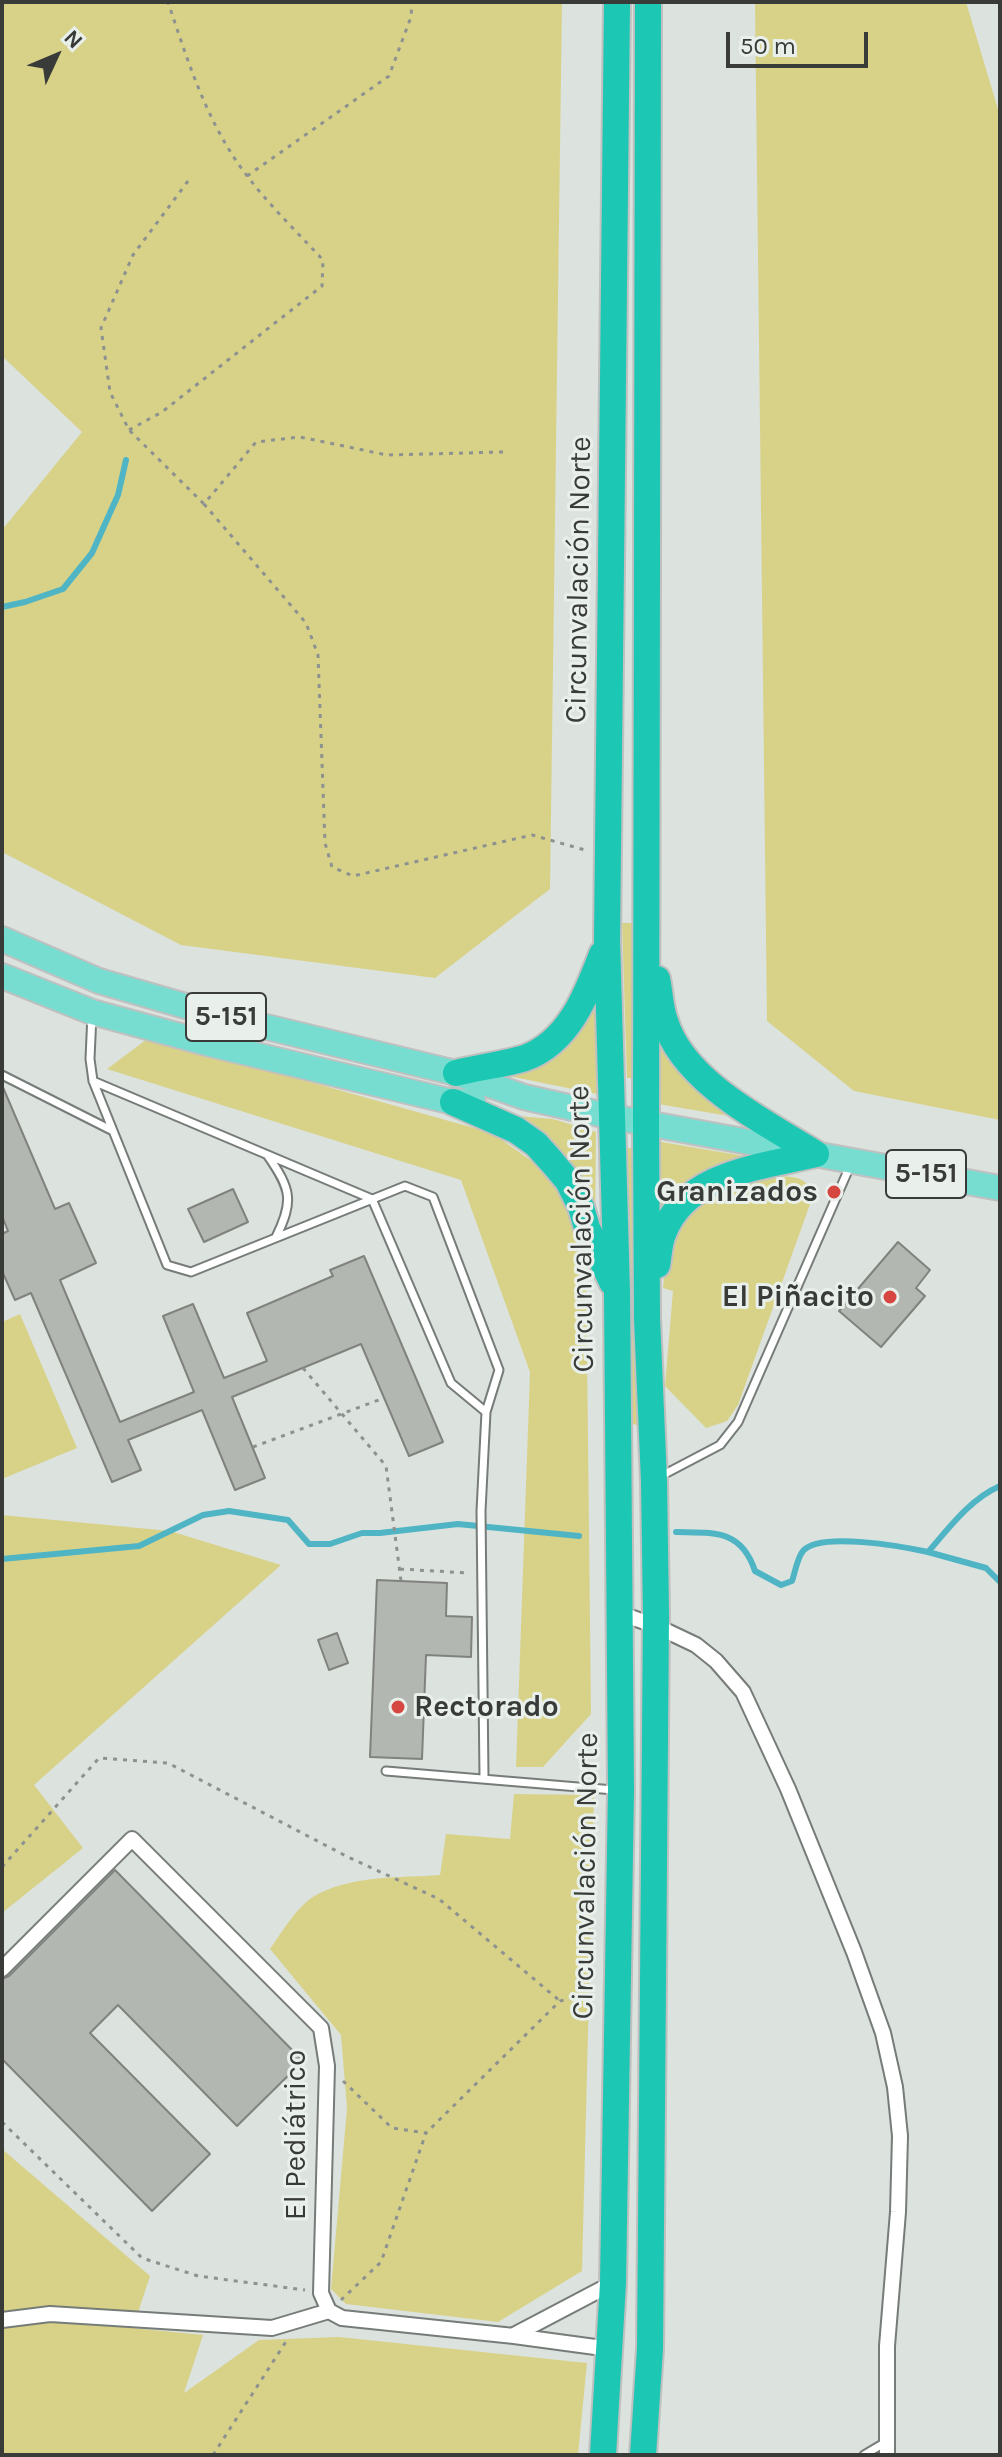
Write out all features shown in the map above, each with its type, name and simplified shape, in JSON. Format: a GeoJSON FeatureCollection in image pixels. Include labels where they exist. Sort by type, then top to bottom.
{"type":"FeatureCollection","features":[{"type":"Feature","properties":{"kind":"highway","name":"Circunvalación Norte"},"geometry":{"type":"LineString","coordinates":[[617,2],[607,940],[617,1292],[636,1487],[656,1626],[651,2311],[643,2455]]}},
{"type":"Feature","properties":{"kind":"highway","name":"Circunvalación Norte"},"geometry":{"type":"LineString","coordinates":[[603,2455],[613,2283],[621,1790],[619,1613],[636,1487],[647,1318],[644,899],[648,2]]}},
{"type":"Feature","properties":{"kind":"highway"},"geometry":{"type":"LineString","coordinates":[[644,899],[665,1023],[686,1060],[715,1090],[816,1154]]}},
{"type":"Feature","properties":{"kind":"highway"},"geometry":{"type":"LineString","coordinates":[[456,1073],[526,1057],[552,1042],[573,1019],[607,940]]}},
{"type":"Feature","properties":{"kind":"highway"},"geometry":{"type":"LineString","coordinates":[[453,1102],[516,1130],[536,1144],[552,1162],[568,1181],[617,1292]]}},
{"type":"Feature","properties":{"kind":"highway"},"geometry":{"type":"LineString","coordinates":[[647,1318],[662,1235],[683,1203],[707,1183],[741,1171],[816,1154]]}},
{"type":"Feature","properties":{"kind":"highway"},"geometry":{"type":"LineString","coordinates":[[621,1790],[655,1791]]}},
{"type":"Feature","properties":{"kind":"highway"},"geometry":{"type":"LineString","coordinates":[[648,2378],[610,2349],[651,2311]]}},
{"type":"Feature","properties":{"kind":"main road","name":"5-151"},"geometry":{"type":"LineString","coordinates":[[2,939],[99,981],[213,1014],[456,1073],[524,1097],[613,1117],[1000,1188]]}},
{"type":"Feature","properties":{"kind":"main road","name":"5-151"},"geometry":{"type":"LineString","coordinates":[[2,976],[92,1012],[210,1044],[453,1102],[524,1097]]}},
{"type":"Feature","properties":{"kind":"main road"},"geometry":{"type":"LineString","coordinates":[[92,1012],[99,981]]}},
{"type":"Feature","properties":{"kind":"street"},"geometry":{"type":"LineString","coordinates":[[619,1613],[656,1626],[706,1652],[743,1692],[788,1789],[883,2033],[895,2087],[900,2136],[898,2212],[887,2346],[888,2448]]}},
{"type":"Feature","properties":{"kind":"street","name":"El Pediátrico"},"geometry":{"type":"LineString","coordinates":[[2,1969],[132,1839],[321,2028],[327,2066],[321,2293],[329,2311]]}},
{"type":"Feature","properties":{"kind":"street"},"geometry":{"type":"LineString","coordinates":[[514,2336],[613,2283]]}},
{"type":"Feature","properties":{"kind":"street"},"geometry":{"type":"LineString","coordinates":[[2,2320],[50,2314],[272,2328],[329,2311],[342,2318],[610,2349]]}},
{"type":"Feature","properties":{"kind":"lane"},"geometry":{"type":"LineString","coordinates":[[92,1012],[90,1059],[93,1081],[167,1265],[191,1272],[405,1186],[433,1197],[499,1370],[486,1412],[480,1532],[484,1777]]}},
{"type":"Feature","properties":{"kind":"lane"},"geometry":{"type":"LineString","coordinates":[[2,1075],[113,1131]]}},
{"type":"Feature","properties":{"kind":"lane"},"geometry":{"type":"LineString","coordinates":[[93,1081],[372,1199],[451,1383],[486,1412]]}},
{"type":"Feature","properties":{"kind":"lane"},"geometry":{"type":"LineString","coordinates":[[267,1155],[281,1175],[288,1198],[288,1214],[276,1237]]}},
{"type":"Feature","properties":{"kind":"lane"},"geometry":{"type":"LineString","coordinates":[[636,1487],[720,1445],[738,1422],[852,1161]]}},
{"type":"Feature","properties":{"kind":"lane"},"geometry":{"type":"LineString","coordinates":[[386,1771],[621,1790]]}},
{"type":"Feature","properties":{"kind":"lane"},"geometry":{"type":"LineString","coordinates":[[864,2455],[888,2448]]}},
{"type":"Feature","properties":{"kind":"path"},"geometry":{"type":"LineString","coordinates":[[129,430],[162,412],[322,286],[323,260],[247,176],[219,130],[191,72],[168,2]]}},
{"type":"Feature","properties":{"kind":"path"},"geometry":{"type":"LineString","coordinates":[[247,176],[389,76],[411,17],[412,2]]}},
{"type":"Feature","properties":{"kind":"path"},"geometry":{"type":"LineString","coordinates":[[188,181],[133,255],[101,328],[110,392],[129,430],[204,504],[306,623],[318,655],[325,843],[332,867],[353,876],[532,835],[608,856]]}},
{"type":"Feature","properties":{"kind":"path"},"geometry":{"type":"LineString","coordinates":[[204,504],[256,442],[300,437],[387,455],[503,452]]}},
{"type":"Feature","properties":{"kind":"path"},"geometry":{"type":"LineString","coordinates":[[303,1368],[386,1466],[401,1581]]}},
{"type":"Feature","properties":{"kind":"path"},"geometry":{"type":"LineString","coordinates":[[253,1447],[384,1398]]}},
{"type":"Feature","properties":{"kind":"path"},"geometry":{"type":"LineString","coordinates":[[400,1569],[481,1574]]}},
{"type":"Feature","properties":{"kind":"path"},"geometry":{"type":"LineString","coordinates":[[2,1867],[99,1758],[168,1763],[348,1857],[439,1899],[560,2001]]}},
{"type":"Feature","properties":{"kind":"path"},"geometry":{"type":"LineString","coordinates":[[329,2311],[381,2262],[426,2133],[560,2001],[616,1989]]}},
{"type":"Feature","properties":{"kind":"path"},"geometry":{"type":"LineString","coordinates":[[327,2066],[392,2128],[426,2133]]}},
{"type":"Feature","properties":{"kind":"path"},"geometry":{"type":"LineString","coordinates":[[2,2122],[142,2258],[198,2276],[321,2293]]}},
{"type":"Feature","properties":{"kind":"path"},"geometry":{"type":"LineString","coordinates":[[221,2455],[214,2453],[287,2340],[307,2318]]}},
{"type":"Feature","properties":{"kind":"shaded area"},"geometry":{"type":"Polygon","coordinates":[[[2,2],[562,2],[550,889],[435,978],[181,945],[2,852],[2,530],[82,432],[2,356],[2,2]]]}},
{"type":"Feature","properties":{"kind":"shaded area"},"geometry":{"type":"Polygon","coordinates":[[[755,2],[966,2],[1000,116],[1000,1120],[854,1091],[767,1021],[755,2]]]}},
{"type":"Feature","properties":{"kind":"shaded area"},"geometry":{"type":"Polygon","coordinates":[[[622,923],[632,923],[636,1078],[627,1078],[622,923]]]}},
{"type":"Feature","properties":{"kind":"shaded area"},"geometry":{"type":"Polygon","coordinates":[[[598,996],[597,1094],[494,1073],[598,996]]]}},
{"type":"Feature","properties":{"kind":"shaded area"},"geometry":{"type":"Polygon","coordinates":[[[652,1006],[735,1117],[652,1103],[652,1006]]]}},
{"type":"Feature","properties":{"kind":"shaded area"},"geometry":{"type":"Polygon","coordinates":[[[150,1037],[492,1133],[533,1162],[564,1194],[586,1257],[591,1714],[543,1767],[516,1767],[530,1372],[461,1180],[107,1069],[150,1037]]]}},
{"type":"Feature","properties":{"kind":"shaded area"},"geometry":{"type":"Polygon","coordinates":[[[517,1116],[553,1119],[596,1132],[595,1221],[574,1173],[558,1150],[517,1116]]]}},
{"type":"Feature","properties":{"kind":"shaded area"},"geometry":{"type":"Polygon","coordinates":[[[656,1141],[750,1157],[705,1173],[685,1187],[652,1222],[656,1141]]]}},
{"type":"Feature","properties":{"kind":"shaded area"},"geometry":{"type":"Polygon","coordinates":[[[625,1148],[633,1148],[638,1425],[631,1424],[625,1148]]]}},
{"type":"Feature","properties":{"kind":"shaded area"},"geometry":{"type":"Polygon","coordinates":[[[758,1177],[799,1179],[810,1188],[813,1196],[738,1405],[727,1421],[706,1428],[665,1386],[673,1291],[663,1288],[667,1262],[682,1221],[698,1199],[719,1186],[758,1177]]]}},
{"type":"Feature","properties":{"kind":"shaded area"},"geometry":{"type":"Polygon","coordinates":[[[20,1314],[77,1448],[2,1479],[2,1322],[20,1314]]]}},
{"type":"Feature","properties":{"kind":"shaded area"},"geometry":{"type":"Polygon","coordinates":[[[2,1515],[170,1531],[281,1565],[34,1785],[83,1848],[2,1913],[2,1515]]]}},
{"type":"Feature","properties":{"kind":"shaded area"},"geometry":{"type":"Polygon","coordinates":[[[514,1794],[594,1795],[582,2271],[498,2322],[346,2304],[331,2289],[347,2108],[341,2035],[270,1949],[297,1911],[318,1894],[363,1880],[440,1875],[446,1834],[510,1839],[514,1794]]]}},
{"type":"Feature","properties":{"kind":"shaded area"},"geometry":{"type":"Polygon","coordinates":[[[2,2149],[150,2276],[133,2328],[203,2335],[184,2393],[259,2340],[339,2337],[587,2363],[578,2455],[2,2455],[2,2149]]]}},
{"type":"Feature","properties":{"kind":"building"},"geometry":{"type":"Polygon","coordinates":[[[2,1085],[55,1209],[69,1203],[96,1263],[60,1280],[120,1422],[194,1392],[163,1316],[193,1304],[224,1378],[267,1361],[247,1313],[333,1276],[330,1270],[364,1256],[443,1442],[409,1456],[361,1344],[232,1397],[265,1478],[235,1490],[202,1410],[128,1440],[141,1470],[112,1482],[31,1293],[15,1300],[2,1271],[2,1234],[8,1231],[2,1216],[2,1085]]]}},
{"type":"Feature","properties":{"kind":"building"},"geometry":{"type":"Polygon","coordinates":[[[233,1189],[248,1222],[204,1242],[188,1209],[233,1189]]]}},
{"type":"Feature","properties":{"kind":"building"},"geometry":{"type":"Polygon","coordinates":[[[898,1242],[930,1270],[916,1288],[925,1296],[881,1347],[839,1311],[898,1242]]]}},
{"type":"Feature","properties":{"kind":"building","name":"Rectorado"},"geometry":{"type":"Polygon","coordinates":[[[377,1580],[447,1583],[446,1616],[472,1617],[471,1657],[426,1655],[422,1759],[370,1757],[377,1580]]]}},
{"type":"Feature","properties":{"kind":"building"},"geometry":{"type":"Polygon","coordinates":[[[337,1633],[348,1663],[329,1670],[318,1640],[337,1633]]]}},
{"type":"Feature","properties":{"kind":"building"},"geometry":{"type":"Polygon","coordinates":[[[115,1870],[303,2061],[237,2126],[118,2005],[90,2033],[210,2154],[152,2211],[2,2059],[2,1979],[9,1976],[115,1870]]]}},
{"type":"Feature","properties":{"kind":"waterway"},"geometry":{"type":"LineString","coordinates":[[2,607],[63,589],[92,553],[118,495],[126,460]]}},
{"type":"Feature","properties":{"kind":"waterway"},"geometry":{"type":"LineString","coordinates":[[676,1532],[714,1534],[734,1540],[749,1557],[755,1571],[781,1585],[792,1581],[801,1554],[812,1545],[863,1542],[928,1552],[970,1506],[1000,1486]]}},
{"type":"Feature","properties":{"kind":"waterway"},"geometry":{"type":"LineString","coordinates":[[2,1559],[139,1546],[203,1515],[229,1511],[288,1520],[309,1544],[330,1544],[362,1533],[458,1524],[579,1536]]}},
{"type":"Feature","properties":{"kind":"waterway"},"geometry":{"type":"LineString","coordinates":[[928,1552],[986,1568],[1000,1582]]}},
{"type":"Feature","properties":{"kind":"place","name":"Granizados"},"geometry":{"type":"Point","coordinates":[834,1192]}},
{"type":"Feature","properties":{"kind":"place","name":"El Piñacito"},"geometry":{"type":"Point","coordinates":[890,1297]}},
{"type":"Feature","properties":{"kind":"place","name":"Rectorado"},"geometry":{"type":"Point","coordinates":[398,1707]}}]}
